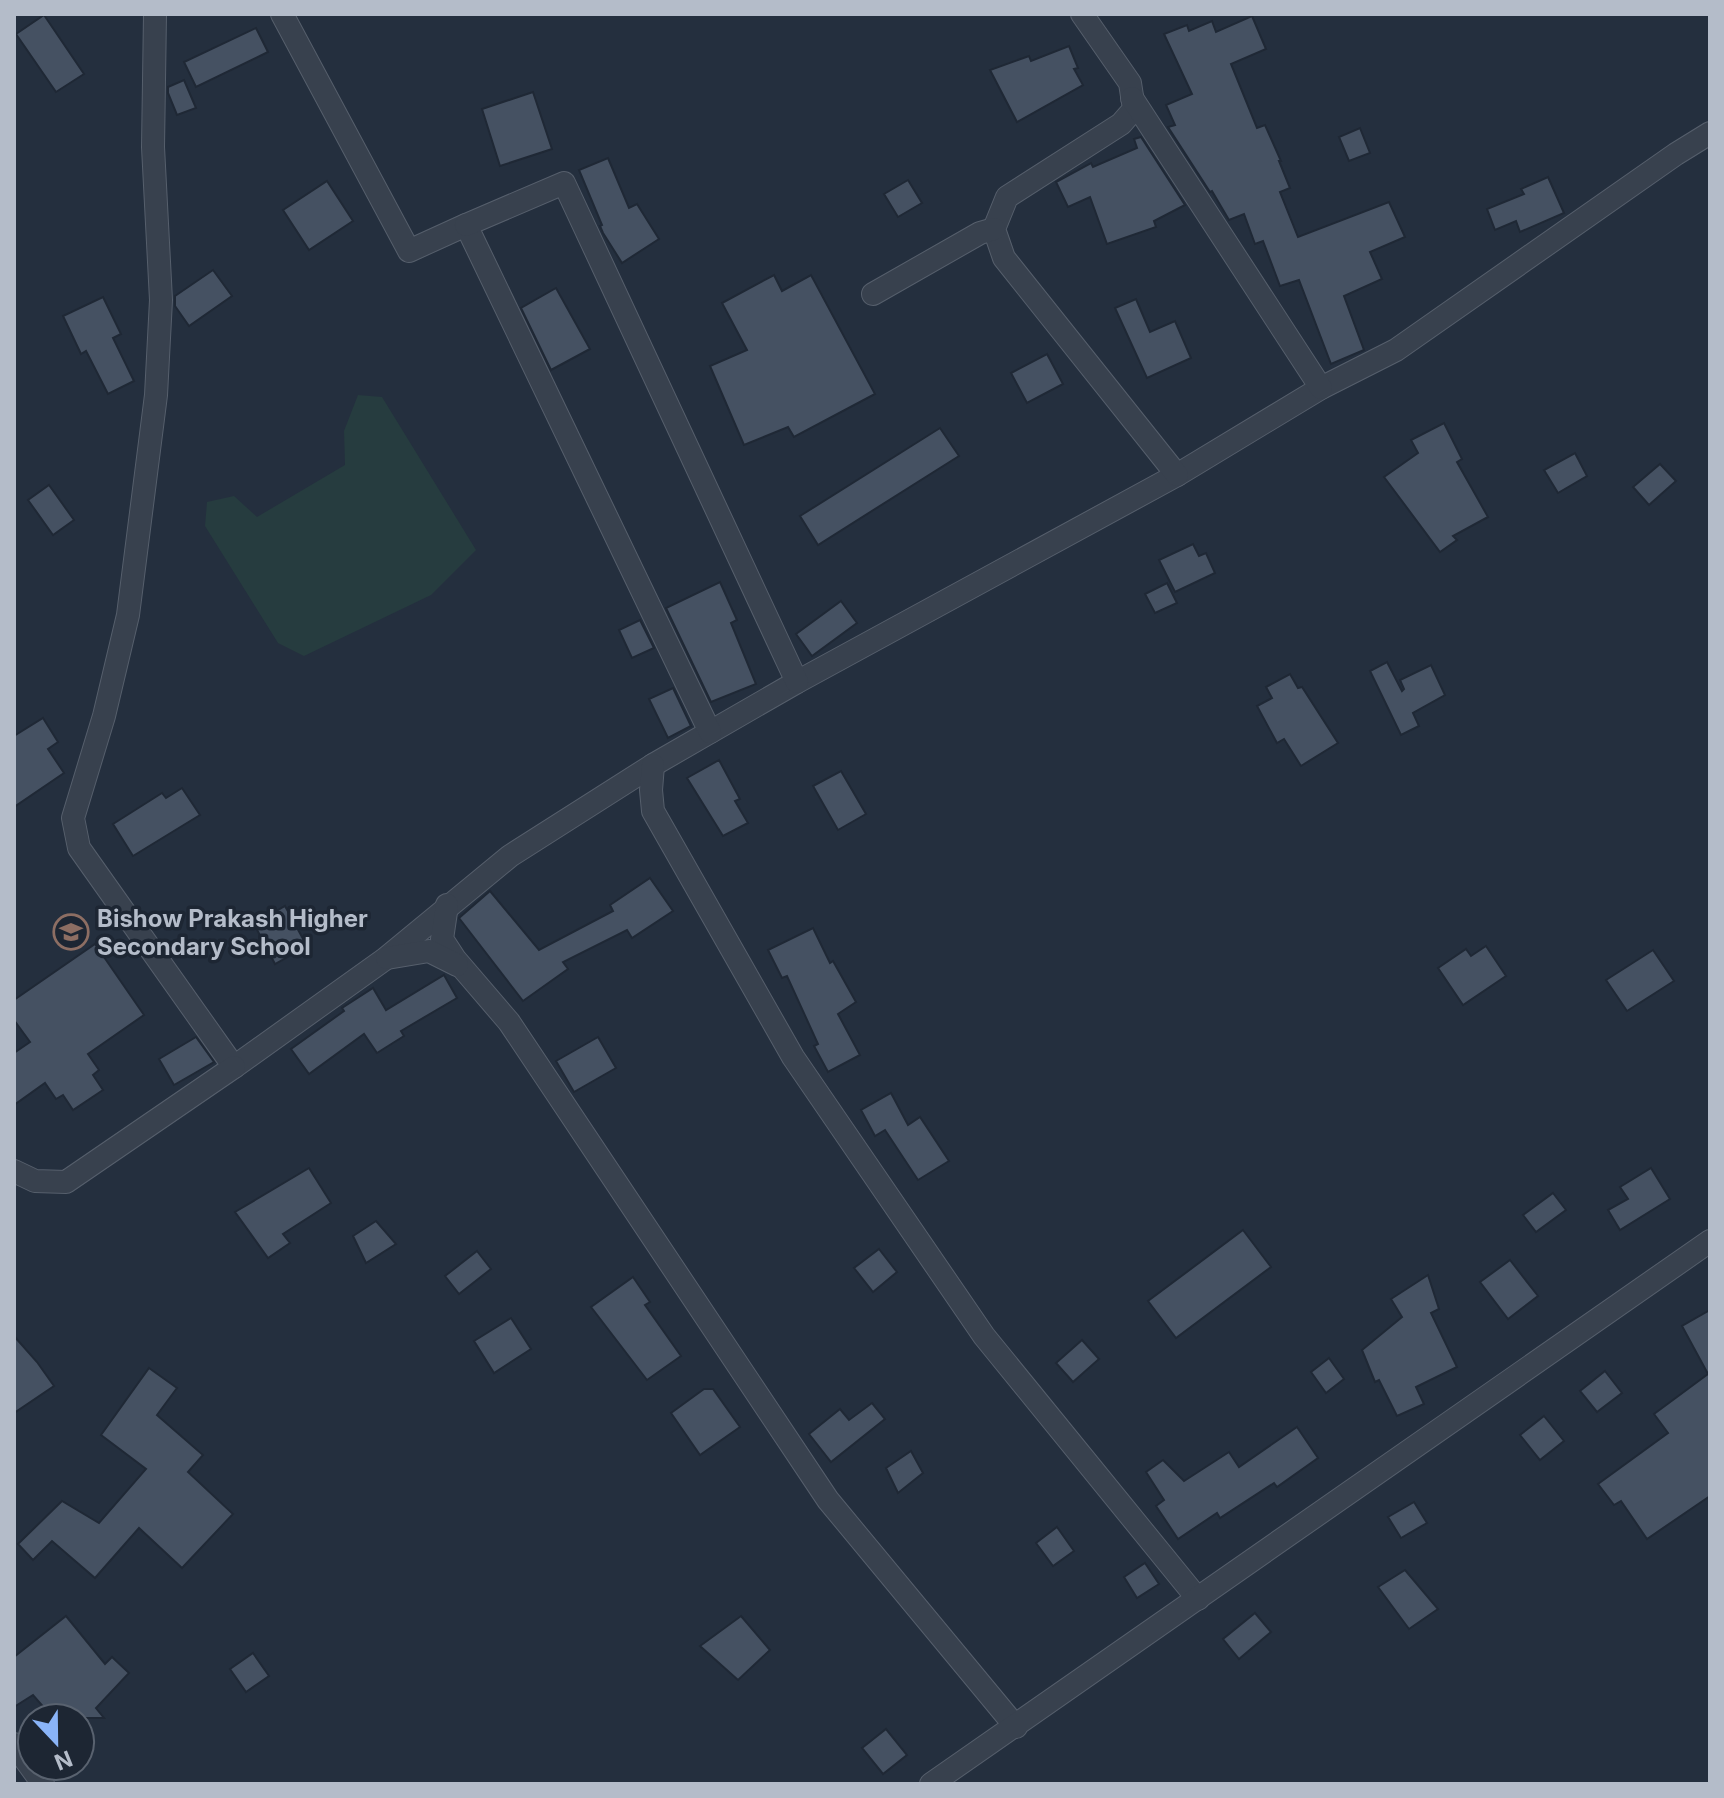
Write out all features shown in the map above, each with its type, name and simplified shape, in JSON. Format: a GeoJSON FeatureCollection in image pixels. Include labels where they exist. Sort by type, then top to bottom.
{"type":"FeatureCollection","features":[{"type":"Feature","properties":{"kind":"street"},"geometry":{"type":"LineString","coordinates":[[155,14],[153,147],[161,300],[156,395],[128,615],[104,716],[73,818],[79,848],[234,1067]]}},
{"type":"Feature","properties":{"kind":"street"},"geometry":{"type":"LineString","coordinates":[[282,14],[409,251],[564,183],[797,682]]}},
{"type":"Feature","properties":{"kind":"street"},"geometry":{"type":"LineString","coordinates":[[1082,14],[1130,83],[1134,109],[1121,124],[1007,197],[994,229],[1004,258],[1177,475]]}},
{"type":"Feature","properties":{"kind":"street"},"geometry":{"type":"LineString","coordinates":[[1132,98],[1321,388]]}},
{"type":"Feature","properties":{"kind":"street"},"geometry":{"type":"LineString","coordinates":[[14,1171],[35,1181],[66,1182],[385,959],[510,856],[653,765],[797,682],[1177,475],[1321,388],[1396,350],[1710,133]]}},
{"type":"Feature","properties":{"kind":"street"},"geometry":{"type":"LineString","coordinates":[[466,225],[710,732]]}},
{"type":"Feature","properties":{"kind":"street"},"geometry":{"type":"LineString","coordinates":[[873,294],[980,233],[994,229]]}},
{"type":"Feature","properties":{"kind":"street"},"geometry":{"type":"LineString","coordinates":[[653,765],[653,811],[793,1057],[984,1336],[1198,1599]]}},
{"type":"Feature","properties":{"kind":"street"},"geometry":{"type":"LineString","coordinates":[[447,905],[442,939],[509,1022],[828,1500],[1016,1727]]}},
{"type":"Feature","properties":{"kind":"street"},"geometry":{"type":"LineString","coordinates":[[385,959],[429,951],[462,967]]}},
{"type":"Feature","properties":{"kind":"street"},"geometry":{"type":"LineString","coordinates":[[931,1784],[1710,1241]]}},
{"type":"Feature","properties":{"kind":"street"},"geometry":{"type":"LineString","coordinates":[[14,1744],[43,1784]]}},
{"type":"Feature","properties":{"kind":"green space"},"geometry":{"type":"Polygon","coordinates":[[[358,395],[382,397],[476,550],[431,595],[304,656],[278,643],[205,526],[207,502],[234,496],[257,517],[345,465],[344,431],[358,395]]]}},
{"type":"Feature","properties":{"kind":"building"},"geometry":{"type":"Polygon","coordinates":[[[44,15],[84,74],[56,92],[16,34],[44,15]]]}},
{"type":"Feature","properties":{"kind":"building"},"geometry":{"type":"Polygon","coordinates":[[[1252,16],[1266,49],[1231,64],[1257,128],[1265,125],[1281,161],[1290,188],[1280,192],[1298,237],[1389,202],[1405,237],[1370,252],[1382,279],[1344,296],[1364,350],[1331,364],[1299,280],[1280,286],[1263,241],[1255,244],[1244,214],[1229,220],[1168,127],[1175,125],[1166,105],[1192,94],[1164,34],[1187,25],[1189,31],[1212,21],[1216,32],[1252,16]]]}},
{"type":"Feature","properties":{"kind":"building"},"geometry":{"type":"Polygon","coordinates":[[[256,28],[268,52],[196,87],[184,62],[256,28]]]}},
{"type":"Feature","properties":{"kind":"building"},"geometry":{"type":"Polygon","coordinates":[[[1069,46],[1078,68],[1074,69],[1083,85],[1017,122],[990,70],[1029,56],[1031,61],[1069,46]]]}},
{"type":"Feature","properties":{"kind":"building"},"geometry":{"type":"Polygon","coordinates":[[[184,80],[196,108],[177,115],[168,87],[184,80]]]}},
{"type":"Feature","properties":{"kind":"building"},"geometry":{"type":"Polygon","coordinates":[[[533,92],[552,149],[500,166],[482,109],[533,92]]]}},
{"type":"Feature","properties":{"kind":"building"},"geometry":{"type":"Polygon","coordinates":[[[1360,128],[1370,153],[1349,161],[1339,137],[1360,128]]]}},
{"type":"Feature","properties":{"kind":"building"},"geometry":{"type":"Polygon","coordinates":[[[1141,137],[1185,205],[1154,221],[1156,227],[1107,244],[1090,197],[1068,207],[1056,182],[1091,163],[1093,167],[1137,148],[1134,139],[1141,137]]]}},
{"type":"Feature","properties":{"kind":"building"},"geometry":{"type":"Polygon","coordinates":[[[608,158],[629,208],[637,204],[659,239],[622,263],[603,233],[579,170],[608,158]]]}},
{"type":"Feature","properties":{"kind":"building"},"geometry":{"type":"Polygon","coordinates":[[[1548,177],[1564,213],[1520,232],[1516,221],[1495,230],[1487,209],[1524,194],[1521,189],[1548,177]]]}},
{"type":"Feature","properties":{"kind":"building"},"geometry":{"type":"Polygon","coordinates":[[[908,180],[922,203],[898,217],[884,194],[908,180]]]}},
{"type":"Feature","properties":{"kind":"building"},"geometry":{"type":"Polygon","coordinates":[[[327,181],[353,221],[309,250],[283,210],[327,181]]]}},
{"type":"Feature","properties":{"kind":"building"},"geometry":{"type":"Polygon","coordinates":[[[213,270],[232,296],[189,326],[175,306],[175,296],[213,270]]]}},
{"type":"Feature","properties":{"kind":"building"},"geometry":{"type":"Polygon","coordinates":[[[774,275],[782,291],[811,275],[875,394],[794,437],[788,427],[744,445],[710,366],[747,350],[722,303],[774,275]]]}},
{"type":"Feature","properties":{"kind":"building"},"geometry":{"type":"Polygon","coordinates":[[[556,288],[590,349],[551,370],[521,308],[556,288]]]}},
{"type":"Feature","properties":{"kind":"building"},"geometry":{"type":"Polygon","coordinates":[[[103,297],[121,334],[113,338],[134,381],[108,394],[86,351],[81,354],[63,316],[103,297]]]}},
{"type":"Feature","properties":{"kind":"building"},"geometry":{"type":"Polygon","coordinates":[[[1136,299],[1150,332],[1175,321],[1191,358],[1147,378],[1115,308],[1136,299]]]}},
{"type":"Feature","properties":{"kind":"building"},"geometry":{"type":"Polygon","coordinates":[[[1047,354],[1063,384],[1027,403],[1011,373],[1047,354]]]}},
{"type":"Feature","properties":{"kind":"building"},"geometry":{"type":"Polygon","coordinates":[[[1444,423],[1462,459],[1457,462],[1488,517],[1453,536],[1457,540],[1440,552],[1384,477],[1418,453],[1411,440],[1444,423]]]}},
{"type":"Feature","properties":{"kind":"building"},"geometry":{"type":"Polygon","coordinates":[[[940,428],[959,456],[818,545],[800,516],[940,428]]]}},
{"type":"Feature","properties":{"kind":"building"},"geometry":{"type":"Polygon","coordinates":[[[1575,453],[1587,476],[1558,493],[1544,470],[1575,453]]]}},
{"type":"Feature","properties":{"kind":"building"},"geometry":{"type":"Polygon","coordinates":[[[1660,464],[1676,481],[1649,505],[1633,487],[1660,464]]]}},
{"type":"Feature","properties":{"kind":"building"},"geometry":{"type":"Polygon","coordinates":[[[49,485],[74,520],[53,535],[28,500],[49,485]]]}},
{"type":"Feature","properties":{"kind":"building"},"geometry":{"type":"Polygon","coordinates":[[[1193,544],[1199,556],[1206,553],[1215,573],[1175,592],[1159,560],[1193,544]]]}},
{"type":"Feature","properties":{"kind":"building"},"geometry":{"type":"Polygon","coordinates":[[[720,582],[737,620],[731,623],[756,684],[711,702],[666,608],[720,582]]]}},
{"type":"Feature","properties":{"kind":"building"},"geometry":{"type":"Polygon","coordinates":[[[1167,583],[1177,603],[1155,613],[1145,594],[1167,583]]]}},
{"type":"Feature","properties":{"kind":"building"},"geometry":{"type":"Polygon","coordinates":[[[841,601],[857,623],[812,656],[796,634],[841,601]]]}},
{"type":"Feature","properties":{"kind":"building"},"geometry":{"type":"Polygon","coordinates":[[[640,620],[654,648],[632,658],[619,630],[640,620]]]}},
{"type":"Feature","properties":{"kind":"building"},"geometry":{"type":"Polygon","coordinates":[[[1387,662],[1402,691],[1400,680],[1431,665],[1445,695],[1413,713],[1419,726],[1401,735],[1370,671],[1387,662]]]}},
{"type":"Feature","properties":{"kind":"building"},"geometry":{"type":"Polygon","coordinates":[[[1290,674],[1298,688],[1302,687],[1338,743],[1301,766],[1284,739],[1277,743],[1257,706],[1272,698],[1266,687],[1290,674]]]}},
{"type":"Feature","properties":{"kind":"building"},"geometry":{"type":"Polygon","coordinates":[[[673,688],[691,726],[668,738],[649,699],[673,688]]]}},
{"type":"Feature","properties":{"kind":"building"},"geometry":{"type":"Polygon","coordinates":[[[43,718],[58,742],[48,749],[64,773],[14,807],[14,736],[43,718]]]}},
{"type":"Feature","properties":{"kind":"building"},"geometry":{"type":"Polygon","coordinates":[[[719,760],[740,799],[735,801],[748,823],[723,836],[687,778],[719,760]]]}},
{"type":"Feature","properties":{"kind":"building"},"geometry":{"type":"Polygon","coordinates":[[[841,771],[866,814],[838,830],[813,786],[841,771]]]}},
{"type":"Feature","properties":{"kind":"building"},"geometry":{"type":"Polygon","coordinates":[[[182,788],[200,815],[133,856],[113,824],[162,793],[166,798],[182,788]]]}},
{"type":"Feature","properties":{"kind":"building"},"geometry":{"type":"Polygon","coordinates":[[[650,878],[673,911],[632,938],[627,930],[563,962],[568,969],[523,1001],[459,918],[490,891],[539,950],[613,911],[610,905],[650,878]]]}},
{"type":"Feature","properties":{"kind":"building"},"geometry":{"type":"Polygon","coordinates":[[[285,906],[307,946],[275,964],[254,924],[285,906]]]}},
{"type":"Feature","properties":{"kind":"building"},"geometry":{"type":"Polygon","coordinates":[[[813,928],[830,963],[833,961],[856,1002],[838,1014],[860,1055],[828,1072],[814,1046],[818,1044],[787,976],[782,978],[768,950],[813,928]]]}},
{"type":"Feature","properties":{"kind":"building"},"geometry":{"type":"Polygon","coordinates":[[[95,944],[144,1015],[88,1054],[99,1070],[93,1075],[103,1090],[73,1110],[63,1095],[56,1099],[45,1083],[14,1105],[14,1053],[30,1042],[14,1020],[14,1000],[95,944]]]}},
{"type":"Feature","properties":{"kind":"building"},"geometry":{"type":"Polygon","coordinates":[[[1486,946],[1506,976],[1463,1005],[1438,968],[1466,949],[1471,956],[1486,946]]]}},
{"type":"Feature","properties":{"kind":"building"},"geometry":{"type":"Polygon","coordinates":[[[1653,950],[1674,981],[1627,1011],[1606,980],[1653,950]]]}},
{"type":"Feature","properties":{"kind":"building"},"geometry":{"type":"Polygon","coordinates":[[[444,975],[457,998],[401,1031],[404,1036],[377,1053],[364,1034],[309,1074],[291,1049],[344,1011],[342,1008],[373,988],[386,1010],[444,975]]]}},
{"type":"Feature","properties":{"kind":"building"},"geometry":{"type":"Polygon","coordinates":[[[196,1037],[214,1062],[174,1085],[159,1059],[196,1037]]]}},
{"type":"Feature","properties":{"kind":"building"},"geometry":{"type":"Polygon","coordinates":[[[598,1037],[616,1068],[574,1092],[556,1061],[598,1037]]]}},
{"type":"Feature","properties":{"kind":"building"},"geometry":{"type":"Polygon","coordinates":[[[891,1093],[908,1125],[920,1117],[949,1161],[918,1180],[885,1130],[875,1136],[861,1110],[891,1093]]]}},
{"type":"Feature","properties":{"kind":"building"},"geometry":{"type":"Polygon","coordinates":[[[309,1168],[331,1203],[283,1234],[290,1243],[268,1258],[235,1212],[309,1168]]]}},
{"type":"Feature","properties":{"kind":"building"},"geometry":{"type":"Polygon","coordinates":[[[1651,1168],[1670,1199],[1620,1230],[1608,1210],[1628,1199],[1620,1187],[1651,1168]]]}},
{"type":"Feature","properties":{"kind":"building"},"geometry":{"type":"Polygon","coordinates":[[[1553,1193],[1566,1210],[1536,1232],[1523,1215],[1553,1193]]]}},
{"type":"Feature","properties":{"kind":"building"},"geometry":{"type":"Polygon","coordinates":[[[376,1221],[396,1244],[366,1263],[353,1236],[376,1221]]]}},
{"type":"Feature","properties":{"kind":"building"},"geometry":{"type":"Polygon","coordinates":[[[1243,1230],[1271,1267],[1176,1338],[1148,1301],[1243,1230]]]}},
{"type":"Feature","properties":{"kind":"building"},"geometry":{"type":"Polygon","coordinates":[[[879,1249],[897,1272],[873,1292],[854,1268],[879,1249]]]}},
{"type":"Feature","properties":{"kind":"building"},"geometry":{"type":"Polygon","coordinates":[[[477,1251],[491,1269],[459,1294],[445,1276],[477,1251]]]}},
{"type":"Feature","properties":{"kind":"building"},"geometry":{"type":"Polygon","coordinates":[[[1510,1260],[1538,1296],[1508,1319],[1480,1282],[1510,1260]]]}},
{"type":"Feature","properties":{"kind":"building"},"geometry":{"type":"Polygon","coordinates":[[[1428,1275],[1439,1309],[1431,1313],[1457,1367],[1416,1387],[1424,1404],[1397,1416],[1379,1380],[1375,1382],[1362,1350],[1402,1317],[1391,1299],[1428,1275]]]}},
{"type":"Feature","properties":{"kind":"building"},"geometry":{"type":"Polygon","coordinates":[[[633,1277],[650,1302],[645,1305],[681,1356],[647,1380],[591,1307],[633,1277]]]}},
{"type":"Feature","properties":{"kind":"building"},"geometry":{"type":"Polygon","coordinates":[[[1710,1310],[1710,1496],[1647,1539],[1621,1501],[1614,1505],[1598,1484],[1668,1433],[1654,1414],[1708,1374],[1682,1326],[1710,1310]]]}},
{"type":"Feature","properties":{"kind":"building"},"geometry":{"type":"Polygon","coordinates":[[[511,1318],[531,1349],[494,1373],[474,1341],[511,1318]]]}},
{"type":"Feature","properties":{"kind":"building"},"geometry":{"type":"Polygon","coordinates":[[[14,1336],[54,1386],[14,1413],[14,1336]]]}},
{"type":"Feature","properties":{"kind":"building"},"geometry":{"type":"Polygon","coordinates":[[[1082,1340],[1099,1359],[1073,1382],[1056,1363],[1082,1340]]]}},
{"type":"Feature","properties":{"kind":"building"},"geometry":{"type":"Polygon","coordinates":[[[1329,1358],[1344,1379],[1326,1393],[1311,1372],[1329,1358]]]}},
{"type":"Feature","properties":{"kind":"building"},"geometry":{"type":"Polygon","coordinates":[[[149,1368],[177,1388],[157,1415],[203,1455],[188,1472],[233,1514],[182,1568],[139,1528],[95,1578],[52,1541],[33,1560],[18,1544],[62,1501],[99,1523],[146,1469],[101,1435],[149,1368]]]}},
{"type":"Feature","properties":{"kind":"building"},"geometry":{"type":"Polygon","coordinates":[[[1605,1371],[1622,1393],[1597,1412],[1580,1391],[1605,1371]]]}},
{"type":"Feature","properties":{"kind":"building"},"geometry":{"type":"Polygon","coordinates":[[[704,1389],[713,1389],[740,1427],[700,1455],[671,1413],[704,1389]]]}},
{"type":"Feature","properties":{"kind":"building"},"geometry":{"type":"Polygon","coordinates":[[[872,1403],[885,1419],[831,1462],[809,1434],[840,1409],[849,1420],[872,1403]]]}},
{"type":"Feature","properties":{"kind":"building"},"geometry":{"type":"Polygon","coordinates":[[[1544,1416],[1564,1441],[1540,1460],[1520,1435],[1544,1416]]]}},
{"type":"Feature","properties":{"kind":"building"},"geometry":{"type":"Polygon","coordinates":[[[1297,1427],[1318,1458],[1277,1487],[1274,1483],[1220,1518],[1217,1513],[1178,1539],[1156,1506],[1164,1500],[1146,1472],[1163,1460],[1184,1481],[1229,1452],[1239,1467],[1297,1427]]]}},
{"type":"Feature","properties":{"kind":"building"},"geometry":{"type":"Polygon","coordinates":[[[911,1451],[923,1473],[898,1493],[886,1468],[911,1451]]]}},
{"type":"Feature","properties":{"kind":"building"},"geometry":{"type":"Polygon","coordinates":[[[1414,1502],[1427,1523],[1401,1538],[1388,1517],[1414,1502]]]}},
{"type":"Feature","properties":{"kind":"building"},"geometry":{"type":"Polygon","coordinates":[[[1057,1527],[1074,1551],[1053,1566],[1036,1543],[1057,1527]]]}},
{"type":"Feature","properties":{"kind":"building"},"geometry":{"type":"Polygon","coordinates":[[[1145,1563],[1159,1584],[1137,1598],[1124,1577],[1145,1563]]]}},
{"type":"Feature","properties":{"kind":"building"},"geometry":{"type":"Polygon","coordinates":[[[1405,1570],[1438,1609],[1409,1629],[1378,1587],[1405,1570]]]}},
{"type":"Feature","properties":{"kind":"building"},"geometry":{"type":"Polygon","coordinates":[[[1255,1613],[1271,1632],[1239,1659],[1223,1639],[1255,1613]]]}},
{"type":"Feature","properties":{"kind":"building"},"geometry":{"type":"Polygon","coordinates":[[[66,1616],[105,1664],[112,1657],[129,1673],[96,1708],[96,1702],[39,1702],[33,1695],[16,1702],[14,1707],[14,1657],[66,1616]]]}},
{"type":"Feature","properties":{"kind":"building"},"geometry":{"type":"Polygon","coordinates":[[[741,1616],[770,1650],[738,1680],[700,1646],[741,1616]]]}},
{"type":"Feature","properties":{"kind":"building"},"geometry":{"type":"Polygon","coordinates":[[[253,1653],[269,1676],[246,1692],[230,1669],[253,1653]]]}},
{"type":"Feature","properties":{"kind":"building"},"geometry":{"type":"Polygon","coordinates":[[[886,1729],[907,1755],[883,1774],[862,1748],[886,1729]]]}},
{"type":"Feature","properties":{"kind":"place","name":"Bishow Prakash Higher Secondary School"},"geometry":{"type":"Point","coordinates":[71,932]}}]}
